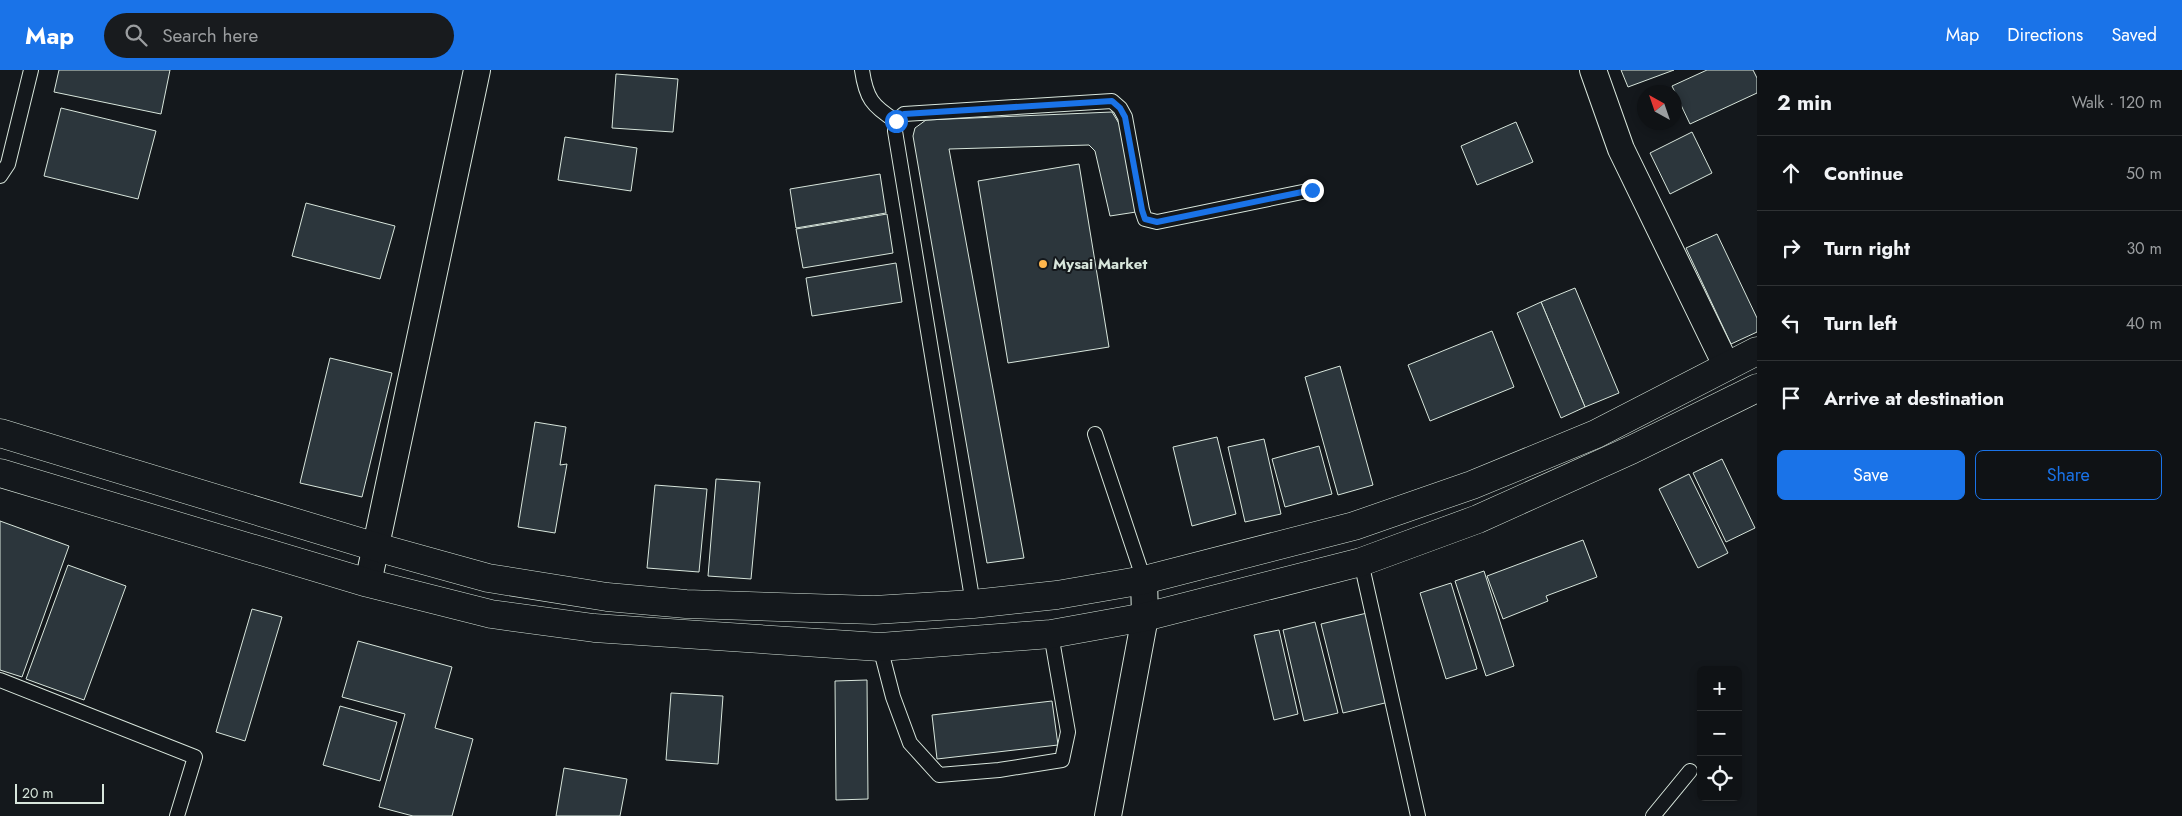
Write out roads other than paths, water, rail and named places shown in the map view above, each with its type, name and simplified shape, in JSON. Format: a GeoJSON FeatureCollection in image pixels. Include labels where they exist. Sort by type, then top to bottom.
{"type":"FeatureCollection","features":[{"type":"Feature","properties":{"kind":"highway"},"geometry":{"type":"LineString","coordinates":[[0,433],[376,547],[488,578],[607,597],[686,604],[874,610],[973,604],[1057,595],[1144,580],[1354,526],[1472,485],[1596,434],[1757,351]]}},
{"type":"Feature","properties":{"kind":"highway"},"geometry":{"type":"LineString","coordinates":[[0,473],[368,583],[491,614],[594,628],[880,647],[1051,634],[1145,616],[1361,562],[1478,519],[1631,450],[1757,388]]}},
{"type":"Feature","properties":{"kind":"street"},"geometry":{"type":"LineString","coordinates":[[368,583],[477,70]]}},
{"type":"Feature","properties":{"kind":"street"},"geometry":{"type":"LineString","coordinates":[[1593,70],[1621,149],[1727,367]]}},
{"type":"Feature","properties":{"kind":"street"},"geometry":{"type":"LineString","coordinates":[[1108,816],[1145,616],[1144,580]]}},
{"type":"Feature","properties":{"kind":"lane"},"geometry":{"type":"LineString","coordinates":[[0,176],[8,164],[31,70]]}},
{"type":"Feature","properties":{"kind":"lane"},"geometry":{"type":"LineString","coordinates":[[862,70],[865,90],[872,104],[896,121]]}},
{"type":"Feature","properties":{"kind":"lane"},"geometry":{"type":"LineString","coordinates":[[973,604],[895,130],[896,121],[904,114],[1112,101],[1120,108],[1125,117],[1145,219],[1157,222],[1312,190]]}},
{"type":"Feature","properties":{"kind":"lane"},"geometry":{"type":"LineString","coordinates":[[1095,434],[1144,580]]}},
{"type":"Feature","properties":{"kind":"lane"},"geometry":{"type":"LineString","coordinates":[[1361,562],[1418,816]]}},
{"type":"Feature","properties":{"kind":"lane"},"geometry":{"type":"LineString","coordinates":[[880,647],[893,697],[910,743],[939,775],[998,770],[1062,760],[1068,732],[1051,634]]}},
{"type":"Feature","properties":{"kind":"lane"},"geometry":{"type":"LineString","coordinates":[[0,680],[195,757],[178,816]]}},
{"type":"Feature","properties":{"kind":"lane"},"geometry":{"type":"LineString","coordinates":[[1654,816],[1690,771]]}},
{"type":"Feature","properties":{"kind":"place","name":"Mysai Market"},"geometry":{"type":"Point","coordinates":[1043,264]}}]}
